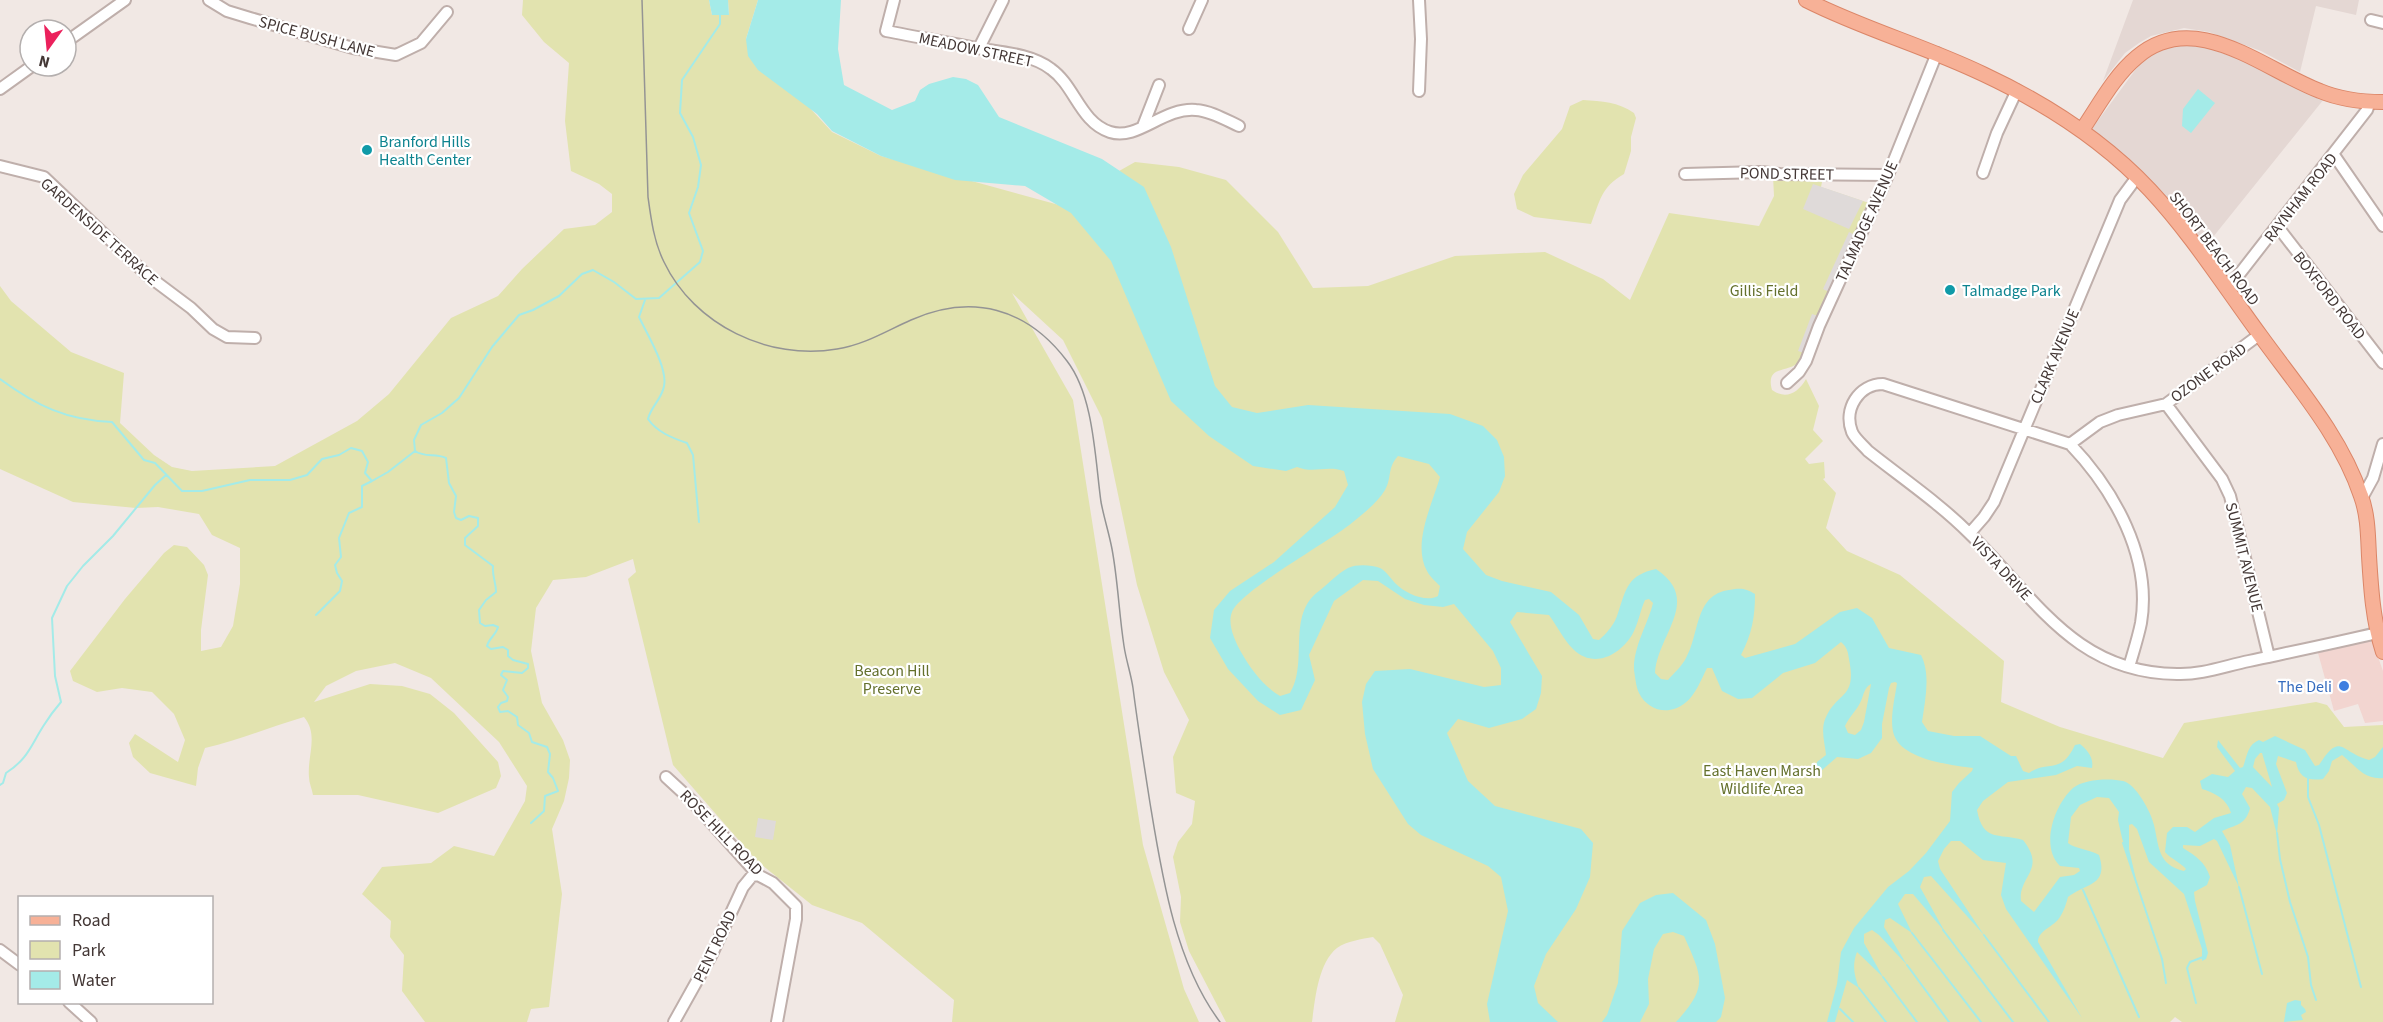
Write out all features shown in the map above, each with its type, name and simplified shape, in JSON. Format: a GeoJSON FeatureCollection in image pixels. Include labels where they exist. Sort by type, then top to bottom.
{"type":"FeatureCollection","features":[{"type":"Feature","properties":{"kind":"main road","name":"SHORT BEACH ROAD"},"geometry":{"type":"LineString","coordinates":[[1806,0],[1846,19],[1937,53],[2017,90],[2082,130],[2137,177],[2190,238],[2315,411],[2340,450],[2362,498],[2373,609],[2383,652]]}},
{"type":"Feature","properties":{"kind":"main road"},"geometry":{"type":"LineString","coordinates":[[2082,130],[2127,66],[2150,48],[2177,39],[2200,39],[2212,42],[2268,64],[2321,92],[2377,102]]}},
{"type":"Feature","properties":{"kind":"street"},"geometry":{"type":"LineString","coordinates":[[78,33],[125,0]]}},
{"type":"Feature","properties":{"kind":"street","name":"SPICE BUSH LANE"},"geometry":{"type":"LineString","coordinates":[[209,0],[227,11],[250,18],[353,48],[396,55],[421,44],[447,12]]}},
{"type":"Feature","properties":{"kind":"street","name":"MEADOW STREET"},"geometry":{"type":"LineString","coordinates":[[894,0],[886,31],[1019,56],[1037,62],[1053,70],[1087,116],[1100,128],[1118,134],[1133,132],[1169,114],[1196,110],[1206,111],[1239,126]]}},
{"type":"Feature","properties":{"kind":"street"},"geometry":{"type":"LineString","coordinates":[[979,48],[1003,0]]}},
{"type":"Feature","properties":{"kind":"street"},"geometry":{"type":"LineString","coordinates":[[1188,29],[1202,0]]}},
{"type":"Feature","properties":{"kind":"street"},"geometry":{"type":"LineString","coordinates":[[1419,0],[1421,39],[1419,91]]}},
{"type":"Feature","properties":{"kind":"street"},"geometry":{"type":"LineString","coordinates":[[2371,20],[2383,23]]}},
{"type":"Feature","properties":{"kind":"street","name":"TALMADGE AVENUE"},"geometry":{"type":"LineString","coordinates":[[1787,383],[1800,372],[1806,361],[1819,326],[1888,175],[1937,53]]}},
{"type":"Feature","properties":{"kind":"street"},"geometry":{"type":"LineString","coordinates":[[0,89],[18,76]]}},
{"type":"Feature","properties":{"kind":"street"},"geometry":{"type":"LineString","coordinates":[[1143,126],[1159,85]]}},
{"type":"Feature","properties":{"kind":"street"},"geometry":{"type":"LineString","coordinates":[[1983,173],[1997,133],[2017,90]]}},
{"type":"Feature","properties":{"kind":"street","name":"RAYNHAM ROAD"},"geometry":{"type":"LineString","coordinates":[[2227,290],[2367,110],[2377,102]]}},
{"type":"Feature","properties":{"kind":"street"},"geometry":{"type":"LineString","coordinates":[[2334,155],[2383,226]]}},
{"type":"Feature","properties":{"kind":"street","name":"GARDENSIDE TERRACE"},"geometry":{"type":"LineString","coordinates":[[0,166],[44,177],[147,276],[191,308],[213,329],[227,337],[255,338]]}},
{"type":"Feature","properties":{"kind":"street","name":"POND STREET"},"geometry":{"type":"LineString","coordinates":[[1685,174],[1761,172],[1888,175]]}},
{"type":"Feature","properties":{"kind":"street","name":"CLARK AVENUE"},"geometry":{"type":"LineString","coordinates":[[1970,533],[1994,502],[2121,200],[2137,177]]}},
{"type":"Feature","properties":{"kind":"street","name":"BOXFORD ROAD"},"geometry":{"type":"LineString","coordinates":[[2278,226],[2383,363]]}},
{"type":"Feature","properties":{"kind":"street","name":"OZONE ROAD"},"geometry":{"type":"LineString","coordinates":[[2070,444],[2100,422],[2118,415],[2166,404],[2259,334]]}},
{"type":"Feature","properties":{"kind":"street","name":"VISTA DRIVE"},"geometry":{"type":"LineString","coordinates":[[2023,429],[1883,384],[1867,387],[1855,398],[1850,419],[1854,436],[1868,450],[1970,533],[2051,621],[2091,652],[2129,667],[2156,673],[2197,673],[2378,633]]}},
{"type":"Feature","properties":{"kind":"street","name":"SUMMIT AVENUE"},"geometry":{"type":"LineString","coordinates":[[2166,404],[2222,479],[2230,496],[2269,657]]}},
{"type":"Feature","properties":{"kind":"street"},"geometry":{"type":"LineString","coordinates":[[2023,429],[2070,444],[2086,462],[2126,522],[2136,555],[2142,592],[2141,621],[2129,667]]}},
{"type":"Feature","properties":{"kind":"street"},"geometry":{"type":"LineString","coordinates":[[2362,498],[2373,478],[2383,444]]}},
{"type":"Feature","properties":{"kind":"street","name":"ROSE HILL ROAD"},"geometry":{"type":"LineString","coordinates":[[666,777],[691,800],[758,875],[784,893],[796,906],[777,1022]]}},
{"type":"Feature","properties":{"kind":"street","name":"PENT ROAD"},"geometry":{"type":"LineString","coordinates":[[674,1022],[712,954],[743,886],[752,876],[758,875]]}},
{"type":"Feature","properties":{"kind":"street"},"geometry":{"type":"LineString","coordinates":[[0,950],[18,964]]}},
{"type":"Feature","properties":{"kind":"street"},"geometry":{"type":"LineString","coordinates":[[71,1004],[91,1022]]}},
{"type":"Feature","properties":{"kind":"shaded area"},"geometry":{"type":"Polygon","coordinates":[[[2133,0],[2359,0],[2356,15],[2316,6],[2300,72],[2261,51],[2209,32],[2184,28],[2151,36],[2139,43],[2125,53],[2103,81],[2133,0]]]}},
{"type":"Feature","properties":{"kind":"shaded area"},"geometry":{"type":"Polygon","coordinates":[[[2184,43],[2202,46],[2250,63],[2284,79],[2303,92],[2324,99],[2205,247],[2091,130],[2139,65],[2152,54],[2168,46],[2184,43]]]}},
{"type":"Feature","properties":{"kind":"shaded area"},"geometry":{"type":"Polygon","coordinates":[[[1813,184],[1863,201],[1849,229],[1803,209],[1813,184]]]}},
{"type":"Feature","properties":{"kind":"shaded area"},"geometry":{"type":"Polygon","coordinates":[[[1849,232],[1855,235],[1829,292],[1823,289],[1849,232]]]}},
{"type":"Feature","properties":{"kind":"shaded area"},"geometry":{"type":"Polygon","coordinates":[[[1812,314],[1818,316],[1804,353],[1798,351],[1812,314]]]}},
{"type":"Feature","properties":{"kind":"shaded area"},"geometry":{"type":"Polygon","coordinates":[[[2372,640],[2383,671],[2383,721],[2365,723],[2358,704],[2334,711],[2318,653],[2372,640]]]}},
{"type":"Feature","properties":{"kind":"shaded area"},"geometry":{"type":"Polygon","coordinates":[[[758,818],[776,821],[773,840],[755,837],[758,818]]]}},
{"type":"Feature","properties":{"kind":"green space"},"geometry":{"type":"Polygon","coordinates":[[[523,0],[709,0],[712,15],[729,15],[728,0],[758,0],[746,39],[832,132],[881,156],[1059,205],[1135,162],[1179,167],[1226,180],[1278,232],[1313,288],[1368,286],[1455,256],[1545,252],[1603,279],[1630,300],[1669,213],[1759,226],[1774,196],[1773,176],[1823,177],[1821,187],[1869,203],[1825,300],[1803,356],[1795,365],[1775,373],[1771,382],[1772,390],[1787,395],[1799,388],[1806,379],[1819,406],[1813,430],[1823,441],[1805,459],[1809,464],[1824,462],[1825,478],[1823,479],[1836,493],[1826,528],[1847,551],[1900,575],[2004,661],[2001,702],[2060,727],[2163,758],[2184,723],[2316,702],[2327,705],[2344,727],[2383,725],[2383,1022],[2182,1022],[2175,1017],[2170,1022],[1395,1022],[1403,995],[1380,944],[1373,937],[1345,944],[1331,955],[1319,982],[1312,1022],[1226,1022],[1189,951],[1180,922],[1181,897],[1173,857],[1178,842],[1192,824],[1195,801],[1176,793],[1173,757],[1189,720],[1164,672],[1137,585],[1102,418],[1063,340],[1012,293],[1073,400],[1143,845],[1184,989],[1199,1022],[952,1022],[954,1000],[862,923],[812,905],[757,861],[673,765],[628,579],[636,572],[633,559],[586,577],[553,580],[536,608],[531,651],[542,703],[563,740],[570,760],[564,801],[552,829],[562,894],[549,1007],[531,1009],[527,1022],[425,1022],[402,991],[404,955],[390,937],[391,921],[362,894],[382,867],[431,863],[454,846],[494,856],[525,801],[527,786],[499,742],[431,678],[395,663],[356,671],[326,686],[314,702],[370,684],[402,686],[430,694],[454,713],[498,762],[501,776],[496,788],[438,813],[358,795],[313,795],[309,782],[312,738],[304,717],[205,748],[198,768],[196,786],[150,773],[133,757],[129,743],[135,734],[178,762],[185,740],[174,714],[152,692],[122,688],[97,692],[73,681],[70,671],[125,599],[164,553],[174,545],[187,547],[204,565],[208,575],[201,630],[201,651],[221,647],[233,626],[240,584],[240,548],[212,535],[199,514],[158,507],[136,508],[73,502],[0,469],[0,286],[11,301],[71,352],[124,373],[120,423],[154,455],[172,467],[192,471],[275,466],[357,421],[389,394],[451,318],[498,296],[522,269],[564,229],[595,225],[612,212],[612,194],[599,184],[571,171],[565,121],[569,63],[544,42],[522,15],[523,0]]]}},
{"type":"Feature","properties":{"kind":"green space"},"geometry":{"type":"Polygon","coordinates":[[[1583,100],[1616,104],[1634,113],[1636,118],[1631,137],[1631,151],[1624,174],[1606,189],[1591,224],[1534,217],[1517,209],[1514,194],[1523,175],[1562,129],[1570,106],[1583,100]]]}},
{"type":"Feature","properties":{"kind":"water"},"geometry":{"type":"Polygon","coordinates":[[[709,0],[728,0],[729,15],[712,15],[709,0]]]}},
{"type":"Feature","properties":{"kind":"water"},"geometry":{"type":"Polygon","coordinates":[[[758,0],[841,0],[838,49],[844,85],[892,110],[915,101],[920,90],[929,84],[953,77],[966,79],[978,85],[999,117],[1102,159],[1144,187],[1171,247],[1215,386],[1232,407],[1257,413],[1308,405],[1450,414],[1483,426],[1497,440],[1504,457],[1505,476],[1499,492],[1467,532],[1463,549],[1486,575],[1551,592],[1579,615],[1593,639],[1599,640],[1615,621],[1623,596],[1634,579],[1656,569],[1670,581],[1676,593],[1677,606],[1658,659],[1655,673],[1661,679],[1668,680],[1684,661],[1709,599],[1718,593],[1743,589],[1755,594],[1752,625],[1741,655],[1745,658],[1795,644],[1840,612],[1857,608],[1872,618],[1889,648],[1921,655],[1927,679],[1922,722],[1928,731],[1954,736],[1980,736],[2011,756],[2016,756],[2023,771],[2029,773],[2036,769],[2059,764],[2070,755],[2075,745],[2080,744],[2091,757],[2092,768],[2077,766],[2056,775],[2008,782],[1983,801],[1977,810],[1983,827],[1988,832],[2023,840],[2030,850],[2032,866],[2023,885],[2021,901],[2034,912],[2060,877],[2074,875],[2080,871],[2079,868],[2060,866],[2054,858],[2050,837],[2060,805],[2066,795],[2078,785],[2097,780],[2118,780],[2133,787],[2150,813],[2164,859],[2175,868],[2184,871],[2186,869],[2165,852],[2167,833],[2173,827],[2187,827],[2195,832],[2214,818],[2231,813],[2227,804],[2220,797],[2202,789],[2200,781],[2212,774],[2228,777],[2235,771],[2217,747],[2218,740],[2240,768],[2243,767],[2248,752],[2255,742],[2259,740],[2263,742],[2275,736],[2305,750],[2315,766],[2319,765],[2337,746],[2369,760],[2375,757],[2383,747],[2383,778],[2365,775],[2342,755],[2332,761],[2323,779],[2309,779],[2299,772],[2296,762],[2278,756],[2276,764],[2287,793],[2284,800],[2277,804],[2279,808],[2277,835],[2270,807],[2252,788],[2246,787],[2242,794],[2250,808],[2246,818],[2239,824],[2222,831],[2230,845],[2239,887],[2217,841],[2214,839],[2200,846],[2183,845],[2183,848],[2203,863],[2210,877],[2207,885],[2194,892],[2208,953],[2206,959],[2202,961],[2202,949],[2184,894],[2149,862],[2137,829],[2132,824],[2129,825],[2129,849],[2137,884],[2122,838],[2118,820],[2119,812],[2109,798],[2097,797],[2080,805],[2071,817],[2068,843],[2099,855],[2101,873],[2094,882],[2068,897],[2060,917],[2043,931],[2038,942],[2082,1018],[2006,909],[2001,895],[2006,863],[1983,860],[1960,841],[1951,841],[1938,861],[1940,869],[1984,935],[1931,876],[1924,877],[1920,887],[1945,932],[1913,894],[1905,894],[1898,904],[1912,933],[1890,918],[1885,920],[1884,927],[1907,965],[1879,935],[1872,930],[1864,934],[1864,943],[1883,977],[1857,952],[1854,970],[1859,988],[1847,980],[1835,1022],[1827,1022],[1837,984],[1841,952],[1854,928],[1888,887],[1909,871],[1926,853],[1950,821],[1952,792],[1973,768],[1917,756],[1899,743],[1894,735],[1892,723],[1897,683],[1895,682],[1891,683],[1889,688],[1882,724],[1882,738],[1871,753],[1858,759],[1837,757],[1821,771],[1815,769],[1817,762],[1826,755],[1824,722],[1831,709],[1845,693],[1850,681],[1848,654],[1841,642],[1815,663],[1783,673],[1752,698],[1738,699],[1722,691],[1712,668],[1707,668],[1689,700],[1679,707],[1659,710],[1648,704],[1638,691],[1634,670],[1638,644],[1653,603],[1649,599],[1645,600],[1634,631],[1627,642],[1613,654],[1597,659],[1581,655],[1573,649],[1549,615],[1517,612],[1510,622],[1542,676],[1541,693],[1536,709],[1522,719],[1489,728],[1458,719],[1447,733],[1468,781],[1495,806],[1581,829],[1593,843],[1590,877],[1576,909],[1546,954],[1534,986],[1538,1003],[1558,1022],[1490,1022],[1487,1004],[1508,911],[1501,877],[1488,866],[1421,835],[1408,824],[1373,769],[1365,734],[1362,702],[1366,684],[1375,671],[1410,669],[1484,687],[1501,685],[1501,668],[1493,651],[1454,604],[1443,607],[1424,605],[1405,599],[1378,581],[1363,580],[1334,601],[1309,655],[1315,680],[1301,710],[1280,715],[1258,701],[1228,669],[1210,638],[1214,610],[1230,591],[1274,562],[1335,507],[1348,485],[1344,471],[1338,469],[1309,470],[1297,467],[1286,471],[1253,466],[1209,436],[1171,401],[1111,261],[1071,213],[1025,186],[955,180],[881,156],[832,131],[817,114],[758,70],[748,56],[746,39],[758,0]],[[1398,456],[1392,465],[1385,490],[1379,499],[1341,531],[1251,591],[1232,612],[1231,627],[1241,652],[1258,677],[1280,696],[1290,693],[1295,681],[1300,626],[1309,601],[1344,570],[1360,565],[1376,567],[1382,569],[1396,584],[1410,594],[1422,598],[1438,596],[1440,586],[1427,571],[1423,560],[1422,537],[1440,477],[1429,464],[1398,456]],[[1871,684],[1845,726],[1848,733],[1855,735],[1861,730],[1871,684]],[[2262,753],[2255,759],[2253,767],[2272,787],[2262,753]]]}},
{"type":"Feature","properties":{"kind":"water"},"geometry":{"type":"Polygon","coordinates":[[[2198,89],[2215,103],[2191,133],[2182,126],[2183,109],[2198,89]]]}},
{"type":"Feature","properties":{"kind":"water"},"geometry":{"type":"Polygon","coordinates":[[[1673,893],[1706,920],[1715,944],[1725,998],[1721,1017],[1716,1022],[1676,1022],[1694,999],[1699,981],[1695,962],[1684,936],[1673,932],[1663,934],[1654,949],[1648,979],[1649,1004],[1640,1022],[1602,1022],[1607,1015],[1618,983],[1622,931],[1640,903],[1656,895],[1673,893]]]}},
{"type":"Feature","properties":{"kind":"water"},"geometry":{"type":"Polygon","coordinates":[[[2295,1000],[2301,1001],[2305,1009],[2306,1012],[2301,1015],[2303,1020],[2284,1022],[2287,1003],[2295,1000]]]}},
{"type":"Feature","properties":{"kind":"waterway"},"geometry":{"type":"LineString","coordinates":[[531,823],[544,811],[545,796],[558,791],[548,772],[550,754],[547,747],[532,742],[529,733],[518,725],[517,717],[508,711],[500,712],[498,707],[507,701],[508,697],[503,690],[507,680],[501,675],[503,671],[522,673],[528,668],[528,664],[513,660],[508,656],[508,650],[503,647],[491,649],[487,646],[498,627],[485,626],[480,623],[479,610],[496,592],[493,566],[465,545],[465,538],[478,526],[478,518],[469,516],[461,520],[456,518],[454,512],[456,496],[449,483],[446,458],[415,451],[414,440],[421,425],[442,413],[459,398],[492,347],[519,315],[559,296],[582,274],[593,270],[636,299],[659,298],[700,262],[703,251],[689,213],[698,187],[701,165],[693,137],[680,113],[682,80],[720,24],[720,13]]}},
{"type":"Feature","properties":{"kind":"waterway"},"geometry":{"type":"LineString","coordinates":[[645,300],[639,317],[656,351],[664,379],[663,391],[648,419],[660,431],[687,443],[693,455],[699,522]]}},
{"type":"Feature","properties":{"kind":"waterway"},"geometry":{"type":"LineString","coordinates":[[0,379],[27,397],[66,415],[112,422],[144,460],[155,463],[182,491],[202,491],[250,480],[290,480],[307,475],[322,459],[339,455],[351,448],[362,451],[368,462],[365,473],[372,481],[415,451]]}},
{"type":"Feature","properties":{"kind":"waterway"},"geometry":{"type":"LineString","coordinates":[[0,785],[6,773],[24,757],[61,702],[55,676],[52,618],[67,586],[166,475]]}},
{"type":"Feature","properties":{"kind":"waterway"},"geometry":{"type":"LineString","coordinates":[[316,615],[340,591],[342,581],[335,565],[341,557],[339,538],[349,513],[362,507],[362,486],[372,481]]}},
{"type":"Feature","properties":{"kind":"waterway"},"geometry":{"type":"LineString","coordinates":[[2308,778],[2308,797],[2319,825],[2361,987]]}},
{"type":"Feature","properties":{"kind":"waterway"},"geometry":{"type":"LineString","coordinates":[[2277,833],[2280,859],[2290,902],[2308,957],[2311,985],[2316,1000]]}},
{"type":"Feature","properties":{"kind":"waterway"},"geometry":{"type":"LineString","coordinates":[[2123,843],[2162,959],[2166,983]]}},
{"type":"Feature","properties":{"kind":"waterway"},"geometry":{"type":"LineString","coordinates":[[2239,887],[2262,974]]}},
{"type":"Feature","properties":{"kind":"waterway"},"geometry":{"type":"LineString","coordinates":[[2083,890],[2139,1017]]}},
{"type":"Feature","properties":{"kind":"waterway"},"geometry":{"type":"LineString","coordinates":[[1943,930],[2013,1022]]}},
{"type":"Feature","properties":{"kind":"waterway"},"geometry":{"type":"LineString","coordinates":[[1912,933],[1981,1022]]}},
{"type":"Feature","properties":{"kind":"waterway"},"geometry":{"type":"LineString","coordinates":[[1984,935],[2049,1022]]}},
{"type":"Feature","properties":{"kind":"waterway"},"geometry":{"type":"LineString","coordinates":[[2196,1003],[2187,968],[2190,962],[2203,957]]}},
{"type":"Feature","properties":{"kind":"waterway"},"geometry":{"type":"LineString","coordinates":[[1907,965],[1949,1022]]}},
{"type":"Feature","properties":{"kind":"waterway"},"geometry":{"type":"LineString","coordinates":[[1883,977],[1917,1022]]}},
{"type":"Feature","properties":{"kind":"waterway"},"geometry":{"type":"LineString","coordinates":[[1859,988],[1886,1022]]}},
{"type":"Feature","properties":{"kind":"waterway"},"geometry":{"type":"LineString","coordinates":[[1840,1009],[1853,1022]]}},
{"type":"Feature","properties":{"kind":"tram line"},"geometry":{"type":"LineString","coordinates":[[642,0],[648,197],[652,222],[664,262],[677,284],[694,304],[736,334],[786,349],[811,351],[837,349],[856,344],[934,312],[977,307],[997,311],[1034,328],[1051,343],[1076,375],[1092,428],[1101,502],[1114,561],[1124,646],[1166,889],[1181,946],[1192,973],[1220,1022]]}},
{"type":"Feature","properties":{"kind":"place","name":"Branford Hills Health Center"},"geometry":{"type":"Point","coordinates":[367,150]}},
{"type":"Feature","properties":{"kind":"place","name":"Talmadge Park"},"geometry":{"type":"Point","coordinates":[1950,290]}},
{"type":"Feature","properties":{"kind":"place","name":"The Deli"},"geometry":{"type":"Point","coordinates":[2344,686]}},
{"type":"Feature","properties":{"kind":"park label","name":"Gillis Field"},"geometry":{"type":"Point","coordinates":[1764,290]}},
{"type":"Feature","properties":{"kind":"park label","name":"Beacon Hill Preserve"},"geometry":{"type":"Point","coordinates":[892,679]}},
{"type":"Feature","properties":{"kind":"park label","name":"East Haven Marsh Wildlife Area"},"geometry":{"type":"Point","coordinates":[1762,779]}}]}
